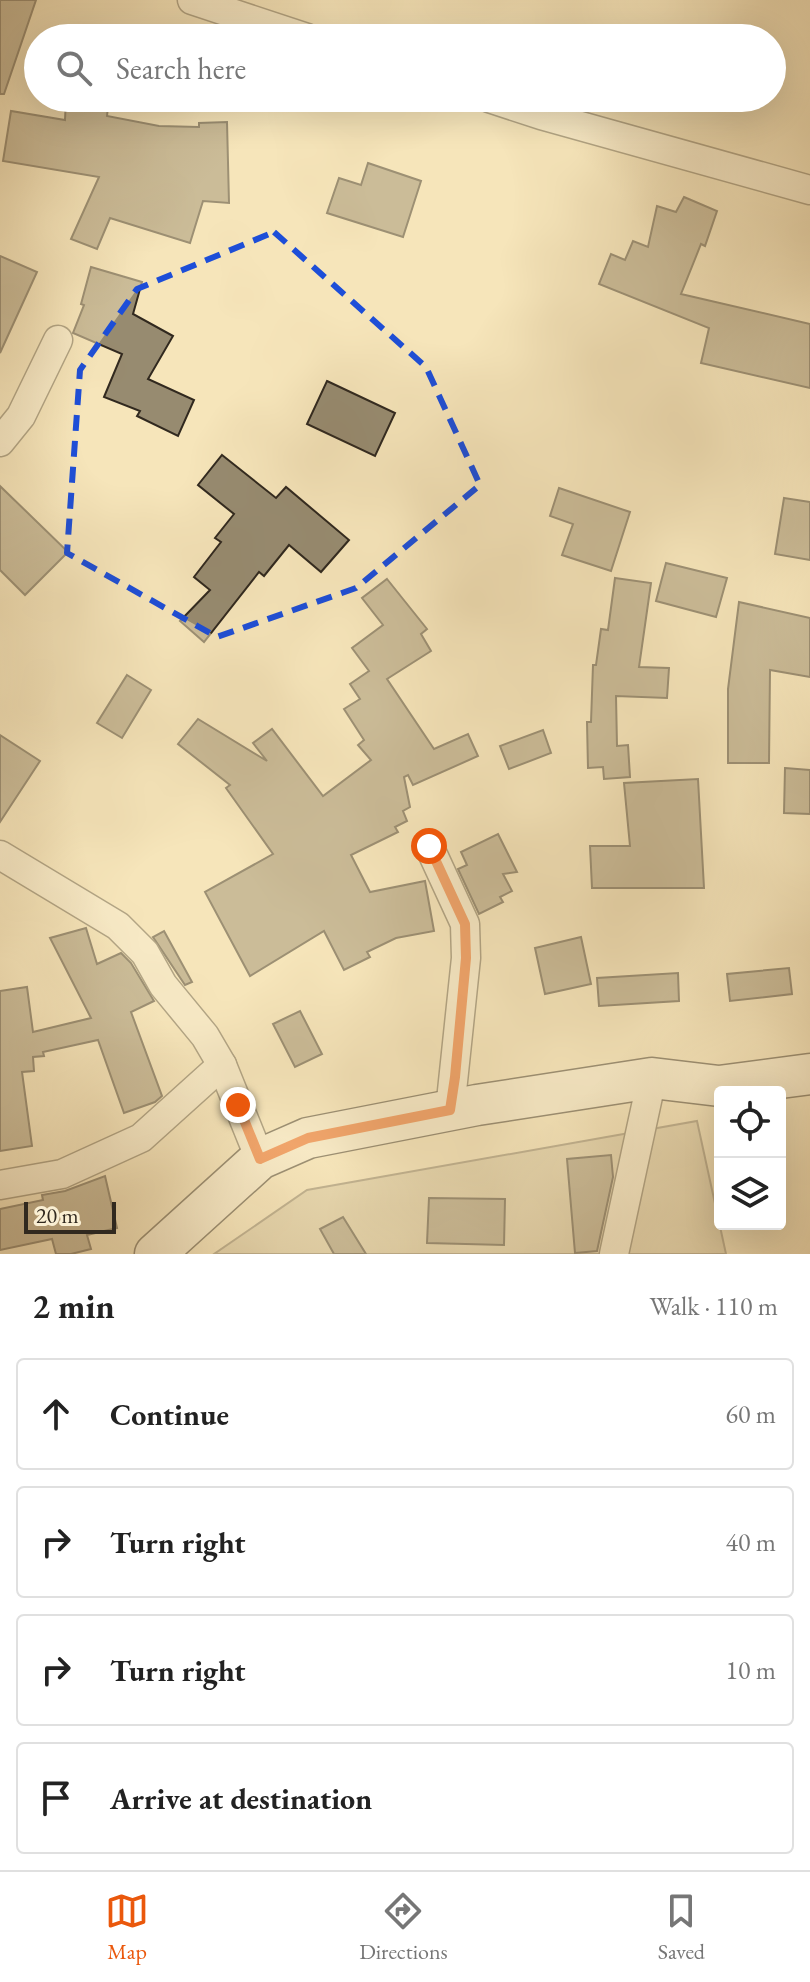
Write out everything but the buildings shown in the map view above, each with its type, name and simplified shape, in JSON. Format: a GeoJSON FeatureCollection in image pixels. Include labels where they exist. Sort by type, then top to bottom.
{"type":"FeatureCollection","features":[{"type":"Feature","properties":{"kind":"street"},"geometry":{"type":"LineString","coordinates":[[192,0],[265,24]]}},
{"type":"Feature","properties":{"kind":"street"},"geometry":{"type":"LineString","coordinates":[[532,112],[810,190]]}},
{"type":"Feature","properties":{"kind":"street"},"geometry":{"type":"LineString","coordinates":[[0,442],[21,416],[58,340]]}},
{"type":"Feature","properties":{"kind":"street"},"geometry":{"type":"LineString","coordinates":[[429,846],[465,924],[466,958],[450,1110]]}},
{"type":"Feature","properties":{"kind":"street"},"geometry":{"type":"LineString","coordinates":[[0,855],[118,926],[145,953],[163,985],[205,1036],[222,1065],[260,1159]]}},
{"type":"Feature","properties":{"kind":"street"},"geometry":{"type":"LineString","coordinates":[[719,1086],[736,1068],[810,1057]]}},
{"type":"Feature","properties":{"kind":"street"},"geometry":{"type":"LineString","coordinates":[[0,1185],[62,1174],[141,1138],[222,1065]]}},
{"type":"Feature","properties":{"kind":"street"},"geometry":{"type":"LineString","coordinates":[[155,1254],[260,1159],[308,1138],[450,1110],[652,1078],[719,1086],[810,1074]]}},
{"type":"Feature","properties":{"kind":"street"},"geometry":{"type":"LineString","coordinates":[[614,1254],[652,1078]]}},
{"type":"Feature","properties":{"kind":"highlighted area"},"geometry":{"type":"Polygon","coordinates":[[[274,232],[426,367],[480,485],[356,588],[217,637],[67,553],[80,370],[137,289],[274,232]]]}},
{"type":"Feature","properties":{"kind":"shaded area"},"geometry":{"type":"Polygon","coordinates":[[[697,1121],[714,1199],[714,1230],[721,1230],[726,1254],[214,1254],[307,1190],[697,1121]]]}},
{"type":"Feature","properties":{"kind":"route"},"geometry":{"type":"LineString","coordinates":[[238,1105],[260,1159],[308,1138],[450,1110],[466,958],[465,924],[429,846]]}}]}
